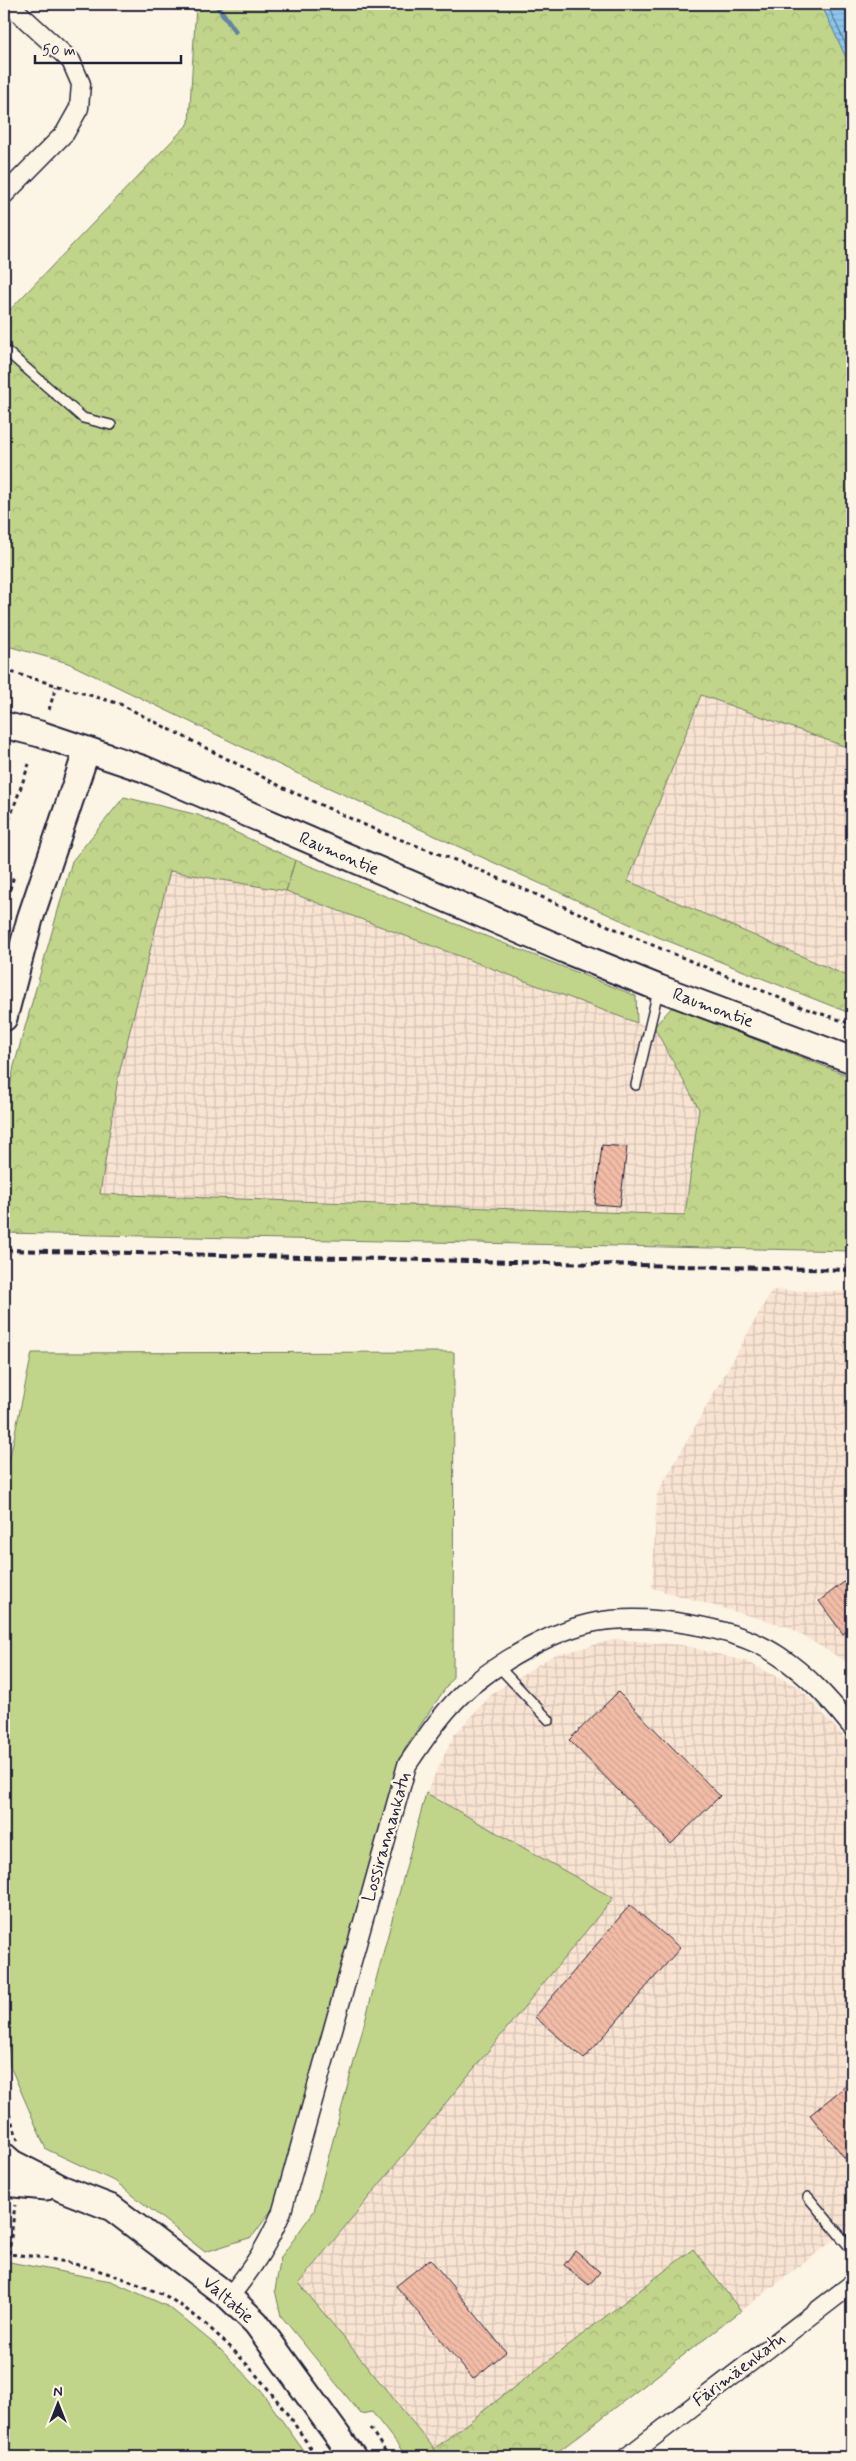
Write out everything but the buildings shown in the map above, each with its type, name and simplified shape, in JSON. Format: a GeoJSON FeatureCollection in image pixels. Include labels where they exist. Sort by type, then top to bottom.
{"type":"FeatureCollection","features":[{"type":"Feature","properties":{"kind":"street"},"geometry":{"type":"LineString","coordinates":[[4,195],[64,133],[79,108],[81,84],[71,61],[9,4]]}},
{"type":"Feature","properties":{"kind":"street","name":"Raumontie"},"geometry":{"type":"LineString","coordinates":[[4,725],[40,734],[144,769],[659,988],[852,1060]]}},
{"type":"Feature","properties":{"kind":"street"},"geometry":{"type":"LineString","coordinates":[[4,1018],[30,919],[87,750]]}},
{"type":"Feature","properties":{"kind":"street","name":"Lossirannankatu"},"geometry":{"type":"LineString","coordinates":[[229,2297],[254,2267],[271,2238],[282,2212],[407,1765],[442,1715],[470,1687],[498,1666],[565,1632],[595,1622],[629,1620],[693,1623],[752,1643],[778,1655],[824,1692],[852,1727]]}},
{"type":"Feature","properties":{"kind":"street","name":"Valtatie"},"geometry":{"type":"LineString","coordinates":[[4,2156],[12,2163],[63,2189],[112,2208],[229,2297],[256,2323],[353,2457]]}},
{"type":"Feature","properties":{"kind":"street","name":"Valtatie"},"geometry":{"type":"LineString","coordinates":[[4,2183],[63,2189]]}},
{"type":"Feature","properties":{"kind":"street","name":"Färimäenkatu"},"geometry":{"type":"LineString","coordinates":[[627,2457],[852,2284]]}},
{"type":"Feature","properties":{"kind":"lane"},"geometry":{"type":"LineString","coordinates":[[4,349],[83,418],[111,425]]}},
{"type":"Feature","properties":{"kind":"lane"},"geometry":{"type":"LineString","coordinates":[[636,1085],[659,988]]}},
{"type":"Feature","properties":{"kind":"lane"},"geometry":{"type":"LineString","coordinates":[[498,1666],[549,1720]]}},
{"type":"Feature","properties":{"kind":"lane"},"geometry":{"type":"LineString","coordinates":[[808,2198],[852,2250]]}},
{"type":"Feature","properties":{"kind":"path"},"geometry":{"type":"LineString","coordinates":[[4,670],[120,704],[286,789],[378,831],[468,864],[648,943],[804,1008],[852,1024]]}},
{"type":"Feature","properties":{"kind":"path"},"geometry":{"type":"LineString","coordinates":[[48,710],[56,686]]}},
{"type":"Feature","properties":{"kind":"path"},"geometry":{"type":"LineString","coordinates":[[4,835],[28,764]]}},
{"type":"Feature","properties":{"kind":"path"},"geometry":{"type":"LineString","coordinates":[[4,877],[13,880],[4,908]]}},
{"type":"Feature","properties":{"kind":"path"},"geometry":{"type":"LineString","coordinates":[[4,2254],[59,2261],[112,2273],[174,2300],[223,2340],[266,2387],[316,2457]]}},
{"type":"Feature","properties":{"kind":"path"},"geometry":{"type":"LineString","coordinates":[[370,2428],[389,2457]]}},
{"type":"Feature","properties":{"kind":"shaded area"},"geometry":{"type":"Polygon","coordinates":[[[701,694],[852,749],[852,978],[628,881],[701,694]]]}},
{"type":"Feature","properties":{"kind":"shaded area"},"geometry":{"type":"Polygon","coordinates":[[[170,871],[286,891],[637,1023],[654,1027],[699,1109],[685,1215],[99,1194],[118,1078],[170,871]]]}},
{"type":"Feature","properties":{"kind":"shaded area"},"geometry":{"type":"Polygon","coordinates":[[[772,1290],[852,1292],[852,1669],[845,1661],[788,1627],[652,1588],[657,1494],[772,1290]]]}},
{"type":"Feature","properties":{"kind":"shaded area"},"geometry":{"type":"Polygon","coordinates":[[[616,1639],[682,1645],[745,1661],[799,1687],[852,1746],[852,2226],[551,2457],[441,2457],[299,2284],[613,1898],[426,1793],[454,1735],[494,1692],[552,1656],[616,1639]]]}},
{"type":"Feature","properties":{"kind":"green space"},"geometry":{"type":"Polygon","coordinates":[[[196,4],[821,4],[852,70],[852,749],[701,695],[628,881],[852,978],[852,1014],[658,937],[294,772],[68,663],[4,645],[4,316],[189,123],[196,4]]]}},
{"type":"Feature","properties":{"kind":"green space"},"geometry":{"type":"Polygon","coordinates":[[[124,797],[198,815],[295,860],[286,891],[170,871],[118,1078],[100,1194],[685,1215],[699,1109],[654,1027],[672,1007],[852,1077],[852,1251],[4,1233],[4,1121],[14,1066],[72,861],[124,797]]]}},
{"type":"Feature","properties":{"kind":"green space"},"geometry":{"type":"Polygon","coordinates":[[[295,860],[636,996],[637,1023],[286,891],[295,860]]]}},
{"type":"Feature","properties":{"kind":"green space"},"geometry":{"type":"Polygon","coordinates":[[[454,1352],[453,1677],[405,1748],[281,2197],[252,2237],[205,2252],[116,2182],[46,2149],[10,2066],[4,1996],[4,1485],[32,1353],[454,1352]]]}},
{"type":"Feature","properties":{"kind":"green space"},"geometry":{"type":"Polygon","coordinates":[[[426,1793],[613,1898],[299,2283],[441,2457],[407,2457],[372,2412],[361,2414],[281,2316],[275,2290],[281,2257],[314,2211],[426,1793]]]}},
{"type":"Feature","properties":{"kind":"green space"},"geometry":{"type":"Polygon","coordinates":[[[693,2249],[741,2311],[551,2457],[441,2457],[434,2449],[693,2249]]]}},
{"type":"Feature","properties":{"kind":"green space"},"geometry":{"type":"Polygon","coordinates":[[[4,2261],[111,2281],[169,2307],[218,2347],[261,2391],[308,2457],[4,2457],[4,2261]]]}},
{"type":"Feature","properties":{"kind":"water"},"geometry":{"type":"Polygon","coordinates":[[[821,4],[852,4],[852,70],[822,6],[821,4]]]}},
{"type":"Feature","properties":{"kind":"waterway"},"geometry":{"type":"LineString","coordinates":[[216,4],[235,31]]}},
{"type":"Feature","properties":{"kind":"railway"},"geometry":{"type":"LineString","coordinates":[[4,1250],[852,1270]]}}]}
